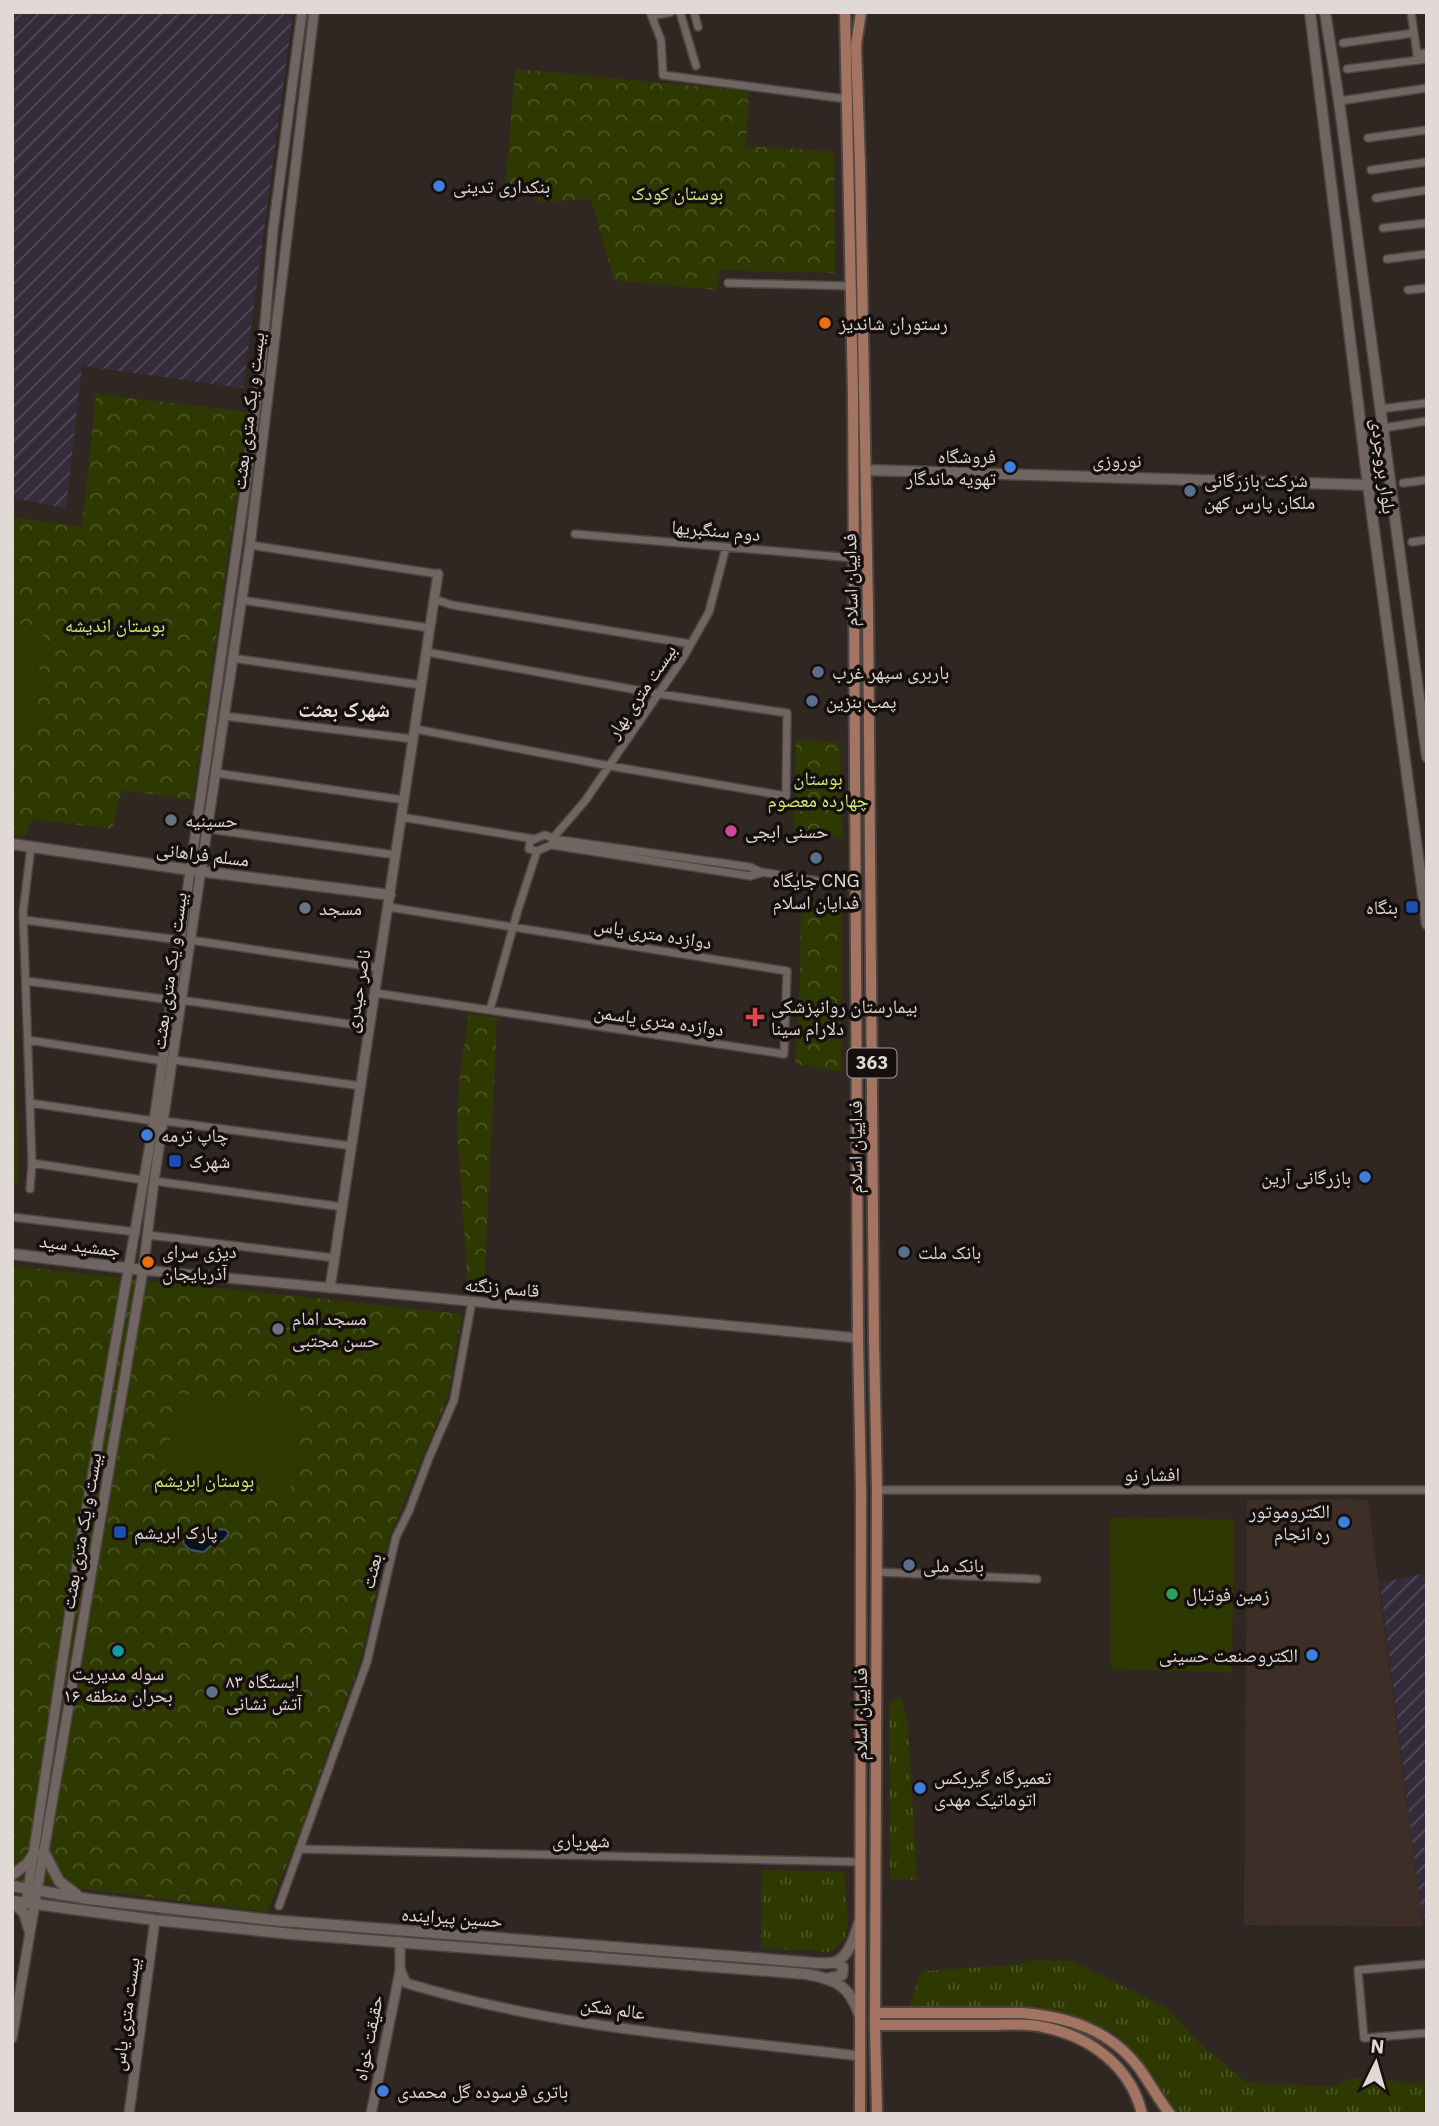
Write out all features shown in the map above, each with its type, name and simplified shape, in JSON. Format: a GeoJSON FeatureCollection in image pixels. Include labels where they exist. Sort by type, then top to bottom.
{"type":"FeatureCollection","features":[{"type":"Feature","properties":{"kind":"main road","name":"فداییان اسلام"},"geometry":{"type":"LineString","coordinates":[[845,12],[854,558],[861,1490],[860,2114]]}},
{"type":"Feature","properties":{"kind":"main road","name":"فداییان اسلام"},"geometry":{"type":"LineString","coordinates":[[861,12],[856,46],[866,470],[877,1490],[877,2114]]}},
{"type":"Feature","properties":{"kind":"main road","name":"بلوار بروجردی"},"geometry":{"type":"LineString","coordinates":[[1310,12],[1368,485],[1427,924]]}},
{"type":"Feature","properties":{"kind":"main road","name":"بلوار بروجردی"},"geometry":{"type":"LineString","coordinates":[[1325,12],[1427,757]]}},
{"type":"Feature","properties":{"kind":"main road","name":"نوروزی"},"geometry":{"type":"LineString","coordinates":[[866,470],[1368,485]]}},
{"type":"Feature","properties":{"kind":"main road","name":"مسلم فراهانی"},"geometry":{"type":"LineString","coordinates":[[12,844],[390,895]]}},
{"type":"Feature","properties":{"kind":"main road","name":"جمشید سید"},"geometry":{"type":"LineString","coordinates":[[12,1254],[143,1270]]}},
{"type":"Feature","properties":{"kind":"main road"},"geometry":{"type":"LineString","coordinates":[[12,1875],[40,1853],[59,1881],[73,1893],[88,1899]]}},
{"type":"Feature","properties":{"kind":"main road","name":"حسین پیراینده"},"geometry":{"type":"LineString","coordinates":[[12,1886],[88,1899],[270,1920],[817,1963],[836,1962]]}},
{"type":"Feature","properties":{"kind":"main road"},"geometry":{"type":"LineString","coordinates":[[12,1901],[24,1913],[29,1929]]}},
{"type":"Feature","properties":{"kind":"main road","name":"حسین پیراینده"},"geometry":{"type":"LineString","coordinates":[[12,1901],[155,1920],[292,1934],[829,1978]]}},
{"type":"Feature","properties":{"kind":"main road"},"geometry":{"type":"LineString","coordinates":[[829,1978],[842,1975],[843,1968],[836,1962],[845,1955],[861,1916]]}},
{"type":"Feature","properties":{"kind":"main road"},"geometry":{"type":"LineString","coordinates":[[829,1978],[847,1991],[856,2004],[860,2018]]}},
{"type":"Feature","properties":{"kind":"main road"},"geometry":{"type":"LineString","coordinates":[[875,2012],[1023,2013],[1077,2022],[1093,2029],[1125,2052],[1170,2114]]}},
{"type":"Feature","properties":{"kind":"main road"},"geometry":{"type":"LineString","coordinates":[[875,2025],[1042,2026],[1072,2035],[1098,2049],[1116,2064],[1135,2090],[1142,2114]]}},
{"type":"Feature","properties":{"kind":"street","name":"بیست و یک متری بعثت"},"geometry":{"type":"LineString","coordinates":[[31,1904],[143,1270],[154,1181],[163,1061],[185,940],[190,870],[245,491],[262,358],[273,230],[302,12]]}},
{"type":"Feature","properties":{"kind":"street","name":"بیست و یک متری بعثت"},"geometry":{"type":"LineString","coordinates":[[185,940],[202,871],[250,545],[314,12]]}},
{"type":"Feature","properties":{"kind":"street"},"geometry":{"type":"LineString","coordinates":[[680,12],[696,66]]}},
{"type":"Feature","properties":{"kind":"street"},"geometry":{"type":"LineString","coordinates":[[694,12],[698,27]]}},
{"type":"Feature","properties":{"kind":"street"},"geometry":{"type":"LineString","coordinates":[[1411,12],[1417,54],[1427,53]]}},
{"type":"Feature","properties":{"kind":"street"},"geometry":{"type":"LineString","coordinates":[[667,13],[651,14],[661,40],[663,75],[846,99]]}},
{"type":"Feature","properties":{"kind":"street"},"geometry":{"type":"LineString","coordinates":[[1343,43],[1414,33]]}},
{"type":"Feature","properties":{"kind":"street"},"geometry":{"type":"LineString","coordinates":[[1347,69],[1427,59]]}},
{"type":"Feature","properties":{"kind":"street"},"geometry":{"type":"LineString","coordinates":[[1339,101],[1427,88]]}},
{"type":"Feature","properties":{"kind":"street"},"geometry":{"type":"LineString","coordinates":[[1368,138],[1427,130]]}},
{"type":"Feature","properties":{"kind":"street"},"geometry":{"type":"LineString","coordinates":[[1371,170],[1427,162]]}},
{"type":"Feature","properties":{"kind":"street"},"geometry":{"type":"LineString","coordinates":[[1376,198],[1427,190]]}},
{"type":"Feature","properties":{"kind":"street"},"geometry":{"type":"LineString","coordinates":[[1383,228],[1427,223]]}},
{"type":"Feature","properties":{"kind":"street"},"geometry":{"type":"LineString","coordinates":[[1387,260],[1427,254]]}},
{"type":"Feature","properties":{"kind":"street"},"geometry":{"type":"LineString","coordinates":[[728,283],[851,286]]}},
{"type":"Feature","properties":{"kind":"street"},"geometry":{"type":"LineString","coordinates":[[1408,290],[1426,291]]}},
{"type":"Feature","properties":{"kind":"street"},"geometry":{"type":"LineString","coordinates":[[1380,409],[1427,403]]}},
{"type":"Feature","properties":{"kind":"street"},"geometry":{"type":"LineString","coordinates":[[1383,428],[1427,421]]}},
{"type":"Feature","properties":{"kind":"street"},"geometry":{"type":"LineString","coordinates":[[1403,484],[1427,480]]}},
{"type":"Feature","properties":{"kind":"street","name":"دوم سنگبریها"},"geometry":{"type":"LineString","coordinates":[[575,534],[854,558]]}},
{"type":"Feature","properties":{"kind":"street"},"geometry":{"type":"LineString","coordinates":[[1412,542],[1427,540]]}},
{"type":"Feature","properties":{"kind":"street"},"geometry":{"type":"LineString","coordinates":[[250,545],[438,574]]}},
{"type":"Feature","properties":{"kind":"street","name":"بیست متری بهار"},"geometry":{"type":"LineString","coordinates":[[552,841],[610,766],[691,644],[709,612],[726,547]]}},
{"type":"Feature","properties":{"kind":"street","name":"ناصر حیدری"},"geometry":{"type":"LineString","coordinates":[[330,1288],[438,574]]}},
{"type":"Feature","properties":{"kind":"street"},"geometry":{"type":"LineString","coordinates":[[434,599],[452,605],[691,644]]}},
{"type":"Feature","properties":{"kind":"street"},"geometry":{"type":"LineString","coordinates":[[241,600],[430,628]]}},
{"type":"Feature","properties":{"kind":"street"},"geometry":{"type":"LineString","coordinates":[[415,729],[786,796],[788,713],[659,694],[426,652]]}},
{"type":"Feature","properties":{"kind":"street"},"geometry":{"type":"LineString","coordinates":[[232,658],[421,685]]}},
{"type":"Feature","properties":{"kind":"street"},"geometry":{"type":"LineString","coordinates":[[223,716],[413,739]]}},
{"type":"Feature","properties":{"kind":"street"},"geometry":{"type":"LineString","coordinates":[[215,773],[404,800]]}},
{"type":"Feature","properties":{"kind":"street"},"geometry":{"type":"LineString","coordinates":[[401,817],[534,839]]}},
{"type":"Feature","properties":{"kind":"street"},"geometry":{"type":"LineString","coordinates":[[208,828],[396,855]]}},
{"type":"Feature","properties":{"kind":"street"},"geometry":{"type":"LineString","coordinates":[[537,851],[530,849],[530,841],[545,835],[552,841],[750,876],[761,872],[856,887]]}},
{"type":"Feature","properties":{"kind":"street"},"geometry":{"type":"LineString","coordinates":[[375,993],[489,1010],[537,851],[552,841]]}},
{"type":"Feature","properties":{"kind":"street"},"geometry":{"type":"LineString","coordinates":[[30,1189],[32,1163],[23,920],[31,847]]}},
{"type":"Feature","properties":{"kind":"street","name":"دوازده متری یاس"},"geometry":{"type":"LineString","coordinates":[[388,907],[787,971]]}},
{"type":"Feature","properties":{"kind":"street"},"geometry":{"type":"LineString","coordinates":[[23,920],[379,968]]}},
{"type":"Feature","properties":{"kind":"street","name":"دوازده متری یاسمن"},"geometry":{"type":"LineString","coordinates":[[489,1010],[784,1054],[787,971]]}},
{"type":"Feature","properties":{"kind":"street"},"geometry":{"type":"LineString","coordinates":[[26,981],[370,1027]]}},
{"type":"Feature","properties":{"kind":"street","name":"بیست و یک متری بعثت"},"geometry":{"type":"LineString","coordinates":[[40,1853],[78,1559],[130,1269],[143,1180],[174,1060],[176,1000]]}},
{"type":"Feature","properties":{"kind":"street"},"geometry":{"type":"LineString","coordinates":[[28,1040],[163,1061]]}},
{"type":"Feature","properties":{"kind":"street"},"geometry":{"type":"LineString","coordinates":[[174,1060],[361,1086]]}},
{"type":"Feature","properties":{"kind":"street"},"geometry":{"type":"LineString","coordinates":[[30,1102],[352,1146]]}},
{"type":"Feature","properties":{"kind":"street"},"geometry":{"type":"LineString","coordinates":[[32,1163],[143,1180]]}},
{"type":"Feature","properties":{"kind":"street"},"geometry":{"type":"LineString","coordinates":[[154,1181],[343,1207]]}},
{"type":"Feature","properties":{"kind":"street"},"geometry":{"type":"LineString","coordinates":[[12,1217],[136,1232]]}},
{"type":"Feature","properties":{"kind":"street"},"geometry":{"type":"LineString","coordinates":[[148,1234],[335,1258]]}},
{"type":"Feature","properties":{"kind":"street","name":"قاسم زنگنه"},"geometry":{"type":"LineString","coordinates":[[143,1270],[858,1338]]}},
{"type":"Feature","properties":{"kind":"street","name":"بعثت"},"geometry":{"type":"LineString","coordinates":[[279,1906],[367,1662],[396,1537],[454,1400],[472,1301]]}},
{"type":"Feature","properties":{"kind":"street","name":"افشار نو"},"geometry":{"type":"LineString","coordinates":[[877,1490],[1427,1490]]}},
{"type":"Feature","properties":{"kind":"street"},"geometry":{"type":"LineString","coordinates":[[877,1572],[1037,1579]]}},
{"type":"Feature","properties":{"kind":"street","name":"شهریاری"},"geometry":{"type":"LineString","coordinates":[[299,1849],[861,1862]]}},
{"type":"Feature","properties":{"kind":"street"},"geometry":{"type":"LineString","coordinates":[[12,2038],[31,1904]]}},
{"type":"Feature","properties":{"kind":"street","name":"بیست متری یاس"},"geometry":{"type":"LineString","coordinates":[[130,2114],[155,1920]]}},
{"type":"Feature","properties":{"kind":"street"},"geometry":{"type":"LineString","coordinates":[[400,1942],[400,1969]]}},
{"type":"Feature","properties":{"kind":"street"},"geometry":{"type":"LineString","coordinates":[[1427,1965],[1358,1970],[1364,2038],[1427,2034]]}},
{"type":"Feature","properties":{"kind":"street","name":"عالم شکن"},"geometry":{"type":"LineString","coordinates":[[400,1969],[406,1983],[452,1997],[532,2014],[860,2056]]}},
{"type":"Feature","properties":{"kind":"street","name":"حقیقت خواه"},"geometry":{"type":"LineString","coordinates":[[371,2114],[400,1969]]}},
{"type":"Feature","properties":{"kind":"shaded area"},"geometry":{"type":"Polygon","coordinates":[[[12,12],[293,12],[243,388],[82,366],[66,508],[12,498],[12,12]]]}},
{"type":"Feature","properties":{"kind":"shaded area"},"geometry":{"type":"Polygon","coordinates":[[[1247,1500],[1368,1500],[1423,1927],[1244,1925],[1247,1500]]]}},
{"type":"Feature","properties":{"kind":"shaded area"},"geometry":{"type":"Polygon","coordinates":[[[1427,1573],[1427,1918],[1422,1918],[1380,1583],[1427,1573]]]}},
{"type":"Feature","properties":{"kind":"green space","name":"بوستان کودک"},"geometry":{"type":"Polygon","coordinates":[[[515,69],[749,91],[746,146],[834,152],[835,273],[720,270],[717,290],[614,280],[591,199],[540,202],[537,194],[505,192],[515,69]]]}},
{"type":"Feature","properties":{"kind":"green space","name":"بوستان اندیشه"},"geometry":{"type":"Polygon","coordinates":[[[96,394],[250,412],[193,800],[122,790],[112,829],[32,819],[25,837],[12,835],[12,517],[82,527],[96,394]]]}},
{"type":"Feature","properties":{"kind":"green space"},"geometry":{"type":"Polygon","coordinates":[[[12,625],[44,628],[32,742],[12,739],[12,625]]]}},
{"type":"Feature","properties":{"kind":"green space","name":"بوستان چهارده معصوم"},"geometry":{"type":"Polygon","coordinates":[[[796,739],[840,743],[843,838],[794,829],[796,739]]]}},
{"type":"Feature","properties":{"kind":"green space"},"geometry":{"type":"Polygon","coordinates":[[[801,900],[841,907],[841,1072],[795,1064],[801,900]]]}},
{"type":"Feature","properties":{"kind":"green space"},"geometry":{"type":"Polygon","coordinates":[[[12,922],[18,1172],[18,1185],[12,1185],[12,922]]]}},
{"type":"Feature","properties":{"kind":"green space"},"geometry":{"type":"Polygon","coordinates":[[[469,1014],[497,1018],[484,1289],[468,1288],[457,1127],[460,1073],[469,1014]]]}},
{"type":"Feature","properties":{"kind":"green space","name":"بوستان ابریشم"},"geometry":{"type":"Polygon","coordinates":[[[12,1266],[462,1314],[448,1397],[390,1535],[360,1661],[297,1840],[267,1912],[12,1880],[12,1266]]]}},
{"type":"Feature","properties":{"kind":"green space"},"geometry":{"type":"Polygon","coordinates":[[[177,1393],[302,1411],[290,1492],[165,1474],[177,1393]]]}},
{"type":"Feature","properties":{"kind":"green space","name":"زمین فوتبال"},"geometry":{"type":"Polygon","coordinates":[[[1110,1518],[1234,1519],[1232,1673],[1111,1669],[1110,1518]]]}},
{"type":"Feature","properties":{"kind":"green space"},"geometry":{"type":"Polygon","coordinates":[[[902,1698],[908,1726],[917,1880],[890,1879],[889,1701],[902,1698]]]}},
{"type":"Feature","properties":{"kind":"green space"},"geometry":{"type":"Polygon","coordinates":[[[762,1870],[844,1872],[848,1923],[844,1941],[830,1952],[761,1948],[762,1870]]]}},
{"type":"Feature","properties":{"kind":"green space"},"geometry":{"type":"Polygon","coordinates":[[[1032,1960],[1072,1961],[1167,2008],[1197,2041],[1246,2082],[1333,2087],[1348,2079],[1370,2077],[1411,2084],[1427,2082],[1427,2114],[1180,2114],[1132,2049],[1099,2025],[1047,2011],[1018,2008],[908,2009],[922,1971],[1015,1965],[1032,1960]]]}},
{"type":"Feature","properties":{"kind":"water"},"geometry":{"type":"Polygon","coordinates":[[[220,1529],[229,1534],[223,1541],[215,1542],[204,1552],[189,1549],[183,1542],[191,1531],[204,1540],[210,1539],[220,1529]]]}},
{"type":"Feature","properties":{"kind":"place","name":"بنکداری تدینی"},"geometry":{"type":"Point","coordinates":[439,186]}},
{"type":"Feature","properties":{"kind":"place","name":"رستوران شاندیز"},"geometry":{"type":"Point","coordinates":[825,323]}},
{"type":"Feature","properties":{"kind":"place","name":"فروشگاه تهویه ماندگار"},"geometry":{"type":"Point","coordinates":[1010,467]}},
{"type":"Feature","properties":{"kind":"place","name":"شرکت بازرگانی ملکان پارس کهن"},"geometry":{"type":"Point","coordinates":[1190,491]}},
{"type":"Feature","properties":{"kind":"place","name":"باربری سپهر غرب"},"geometry":{"type":"Point","coordinates":[818,672]}},
{"type":"Feature","properties":{"kind":"place","name":"پمپ بنزین"},"geometry":{"type":"Point","coordinates":[812,701]}},
{"type":"Feature","properties":{"kind":"place","name":"حسینیه"},"geometry":{"type":"Point","coordinates":[171,820]}},
{"type":"Feature","properties":{"kind":"place","name":"حسنی ابجی"},"geometry":{"type":"Point","coordinates":[731,831]}},
{"type":"Feature","properties":{"kind":"place","name":"جایگاه CNG فدایان اسلام"},"geometry":{"type":"Point","coordinates":[816,858]}},
{"type":"Feature","properties":{"kind":"place","name":"بنگاه"},"geometry":{"type":"Point","coordinates":[1412,907]}},
{"type":"Feature","properties":{"kind":"place","name":"مسجد"},"geometry":{"type":"Point","coordinates":[305,908]}},
{"type":"Feature","properties":{"kind":"place","name":"بیمارستان روانپزشکی دلارام سینا"},"geometry":{"type":"Point","coordinates":[755,1017]}},
{"type":"Feature","properties":{"kind":"place","name":"چاپ ترمه"},"geometry":{"type":"Point","coordinates":[147,1135]}},
{"type":"Feature","properties":{"kind":"place","name":"شهرک"},"geometry":{"type":"Point","coordinates":[175,1161]}},
{"type":"Feature","properties":{"kind":"place","name":"بازرگانی آرین"},"geometry":{"type":"Point","coordinates":[1365,1177]}},
{"type":"Feature","properties":{"kind":"place","name":"بانک ملت"},"geometry":{"type":"Point","coordinates":[904,1252]}},
{"type":"Feature","properties":{"kind":"place","name":"دیزی سرای آذربایجان"},"geometry":{"type":"Point","coordinates":[148,1262]}},
{"type":"Feature","properties":{"kind":"place","name":"مسجد امام حسن مجتبی"},"geometry":{"type":"Point","coordinates":[278,1329]}},
{"type":"Feature","properties":{"kind":"place","name":"الکتروموتور ره انجام"},"geometry":{"type":"Point","coordinates":[1344,1522]}},
{"type":"Feature","properties":{"kind":"place","name":"پارک ابریشم"},"geometry":{"type":"Point","coordinates":[120,1532]}},
{"type":"Feature","properties":{"kind":"place","name":"بانک ملی"},"geometry":{"type":"Point","coordinates":[909,1565]}},
{"type":"Feature","properties":{"kind":"place","name":"زمین فوتبال"},"geometry":{"type":"Point","coordinates":[1172,1594]}},
{"type":"Feature","properties":{"kind":"place","name":"سوله مدیریت بحران منطقه ۱۶"},"geometry":{"type":"Point","coordinates":[118,1651]}},
{"type":"Feature","properties":{"kind":"place","name":"الکتروصنعت حسینی"},"geometry":{"type":"Point","coordinates":[1312,1655]}},
{"type":"Feature","properties":{"kind":"place","name":"ایستگاه ۸۳ آتش نشانی"},"geometry":{"type":"Point","coordinates":[212,1692]}},
{"type":"Feature","properties":{"kind":"place","name":"تعمیرگاه گیربکس اتوماتیک مهدی"},"geometry":{"type":"Point","coordinates":[920,1788]}},
{"type":"Feature","properties":{"kind":"place","name":"باتری فرسوده گل محمدی"},"geometry":{"type":"Point","coordinates":[383,2091]}},
{"type":"Feature","properties":{"kind":"district","name":"شهرک بعثت"},"geometry":{"type":"Point","coordinates":[344,710]}}]}
